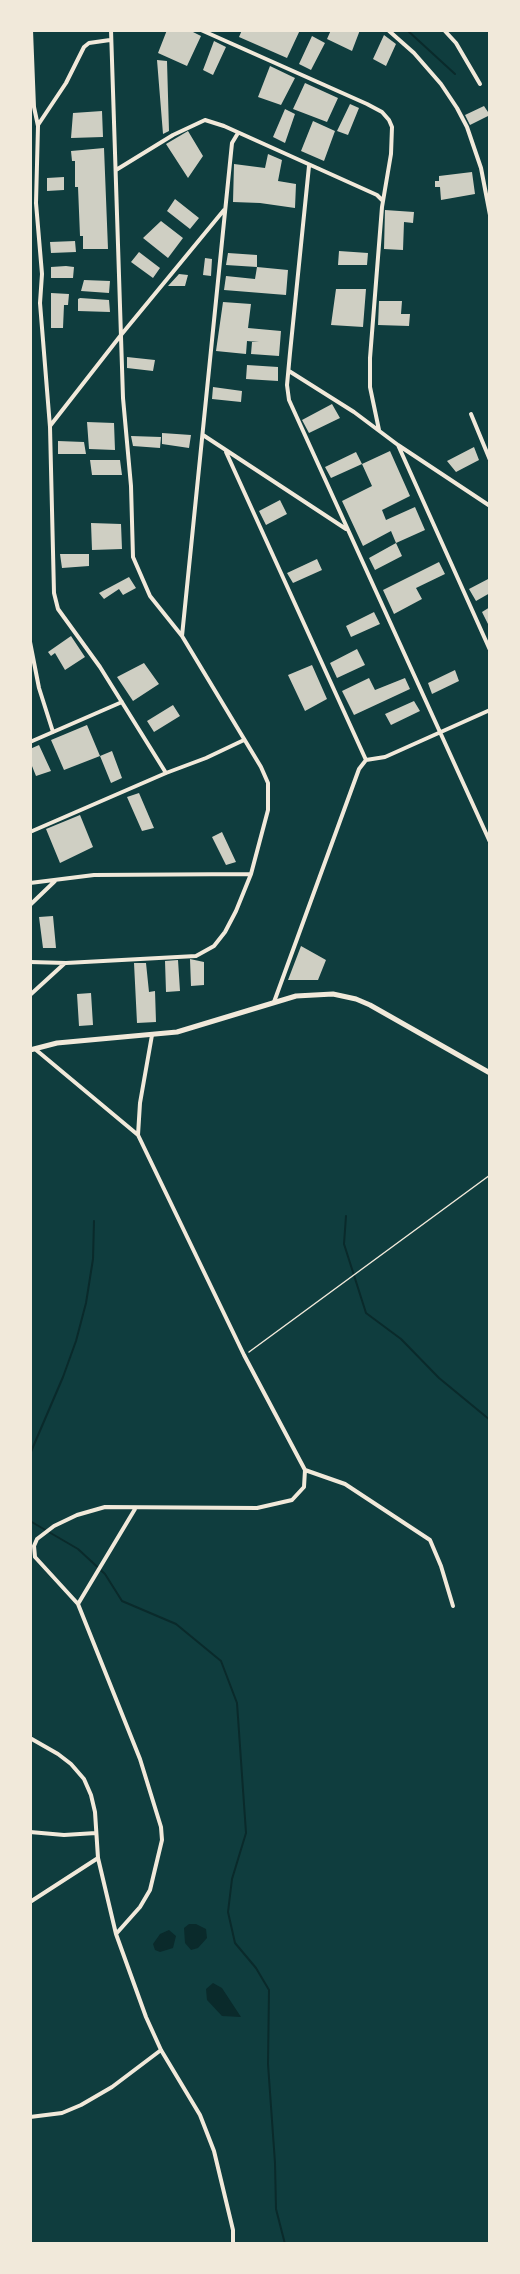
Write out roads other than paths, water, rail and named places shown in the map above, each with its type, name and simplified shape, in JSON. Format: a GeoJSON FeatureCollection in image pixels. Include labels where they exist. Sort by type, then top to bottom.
{"type":"FeatureCollection","features":[{"type":"Feature","properties":{"kind":"main road"},"geometry":{"type":"LineString","coordinates":[[32,1050],[57,1043],[177,1032],[296,996],[333,994],[356,999],[490,1073]]}},
{"type":"Feature","properties":{"kind":"street"},"geometry":{"type":"LineString","coordinates":[[31,30],[34,107],[38,126],[36,203],[42,274],[40,303],[50,427],[54,593],[58,609],[100,667],[166,772]]}},
{"type":"Feature","properties":{"kind":"street"},"geometry":{"type":"LineString","coordinates":[[30,962],[66,963],[196,956],[214,946],[225,932],[251,874],[268,810],[268,783],[182,636],[150,596],[133,557],[131,486],[123,398],[111,30]]}},
{"type":"Feature","properties":{"kind":"street"},"geometry":{"type":"LineString","coordinates":[[201,30],[367,104],[382,112],[392,127],[391,154],[382,200],[370,358],[370,387],[379,430]]}},
{"type":"Feature","properties":{"kind":"street"},"geometry":{"type":"LineString","coordinates":[[388,30],[414,53],[458,108],[481,168],[490,215]]}},
{"type":"Feature","properties":{"kind":"street"},"geometry":{"type":"LineString","coordinates":[[444,30],[456,43],[480,84]]}},
{"type":"Feature","properties":{"kind":"street"},"geometry":{"type":"LineString","coordinates":[[38,126],[66,83],[79,53],[89,43],[110,40]]}},
{"type":"Feature","properties":{"kind":"street"},"geometry":{"type":"LineString","coordinates":[[116,171],[173,135],[204,120],[212,121],[377,195],[382,200]]}},
{"type":"Feature","properties":{"kind":"street"},"geometry":{"type":"LineString","coordinates":[[182,636],[232,143],[238,133]]}},
{"type":"Feature","properties":{"kind":"street"},"geometry":{"type":"LineString","coordinates":[[309,166],[289,371],[289,400],[490,842]]}},
{"type":"Feature","properties":{"kind":"street"},"geometry":{"type":"LineString","coordinates":[[50,427],[121,335],[226,208]]}},
{"type":"Feature","properties":{"kind":"street"},"geometry":{"type":"LineString","coordinates":[[289,371],[354,412],[398,445],[490,506]]}},
{"type":"Feature","properties":{"kind":"street"},"geometry":{"type":"LineString","coordinates":[[471,414],[490,460]]}},
{"type":"Feature","properties":{"kind":"street"},"geometry":{"type":"LineString","coordinates":[[203,435],[347,530]]}},
{"type":"Feature","properties":{"kind":"street"},"geometry":{"type":"LineString","coordinates":[[398,445],[490,650]]}},
{"type":"Feature","properties":{"kind":"street"},"geometry":{"type":"LineString","coordinates":[[226,452],[366,760]]}},
{"type":"Feature","properties":{"kind":"street"},"geometry":{"type":"LineString","coordinates":[[30,642],[39,687],[54,732]]}},
{"type":"Feature","properties":{"kind":"street"},"geometry":{"type":"LineString","coordinates":[[30,742],[122,702]]}},
{"type":"Feature","properties":{"kind":"street"},"geometry":{"type":"LineString","coordinates":[[274,1002],[350,789],[366,760],[385,757],[490,710]]}},
{"type":"Feature","properties":{"kind":"street"},"geometry":{"type":"LineString","coordinates":[[30,832],[244,740]]}},
{"type":"Feature","properties":{"kind":"street"},"geometry":{"type":"LineString","coordinates":[[30,883],[94,875],[251,874]]}},
{"type":"Feature","properties":{"kind":"street"},"geometry":{"type":"LineString","coordinates":[[30,905],[55,880]]}},
{"type":"Feature","properties":{"kind":"street"},"geometry":{"type":"LineString","coordinates":[[30,995],[66,963]]}},
{"type":"Feature","properties":{"kind":"street"},"geometry":{"type":"LineString","coordinates":[[138,1135],[140,1103],[152,1035]]}},
{"type":"Feature","properties":{"kind":"street"},"geometry":{"type":"LineString","coordinates":[[32,1050],[138,1135],[244,1355],[305,1470],[304,1487],[292,1500],[256,1508],[135,1509],[105,1507],[76,1515],[54,1526],[37,1539],[34,1546],[36,1557],[78,1604],[140,1759],[161,1827],[162,1840],[150,1890],[140,1907],[116,1934]]}},
{"type":"Feature","properties":{"kind":"street"},"geometry":{"type":"LineString","coordinates":[[305,1470],[345,1484],[430,1540],[441,1566],[453,1606]]}},
{"type":"Feature","properties":{"kind":"street"},"geometry":{"type":"LineString","coordinates":[[78,1604],[135,1509]]}},
{"type":"Feature","properties":{"kind":"street"},"geometry":{"type":"LineString","coordinates":[[30,1738],[71,1764],[84,1779],[91,1795],[98,1858],[116,1934],[146,2017],[161,2050],[200,2115],[214,2151],[233,2230],[233,2244]]}},
{"type":"Feature","properties":{"kind":"street"},"geometry":{"type":"LineString","coordinates":[[30,1832],[64,1835],[96,1833]]}},
{"type":"Feature","properties":{"kind":"street"},"geometry":{"type":"LineString","coordinates":[[30,1902],[98,1858]]}},
{"type":"Feature","properties":{"kind":"street"},"geometry":{"type":"LineString","coordinates":[[30,2117],[62,2113],[81,2105],[112,2087],[161,2050]]}},
{"type":"Feature","properties":{"kind":"water"},"geometry":{"type":"Polygon","coordinates":[[[189,1924],[196,1924],[206,1929],[207,1938],[198,1948],[191,1950],[185,1943],[184,1928],[189,1924]]]}},
{"type":"Feature","properties":{"kind":"water"},"geometry":{"type":"Polygon","coordinates":[[[169,1930],[176,1936],[173,1948],[160,1952],[155,1950],[153,1944],[160,1934],[169,1930]]]}},
{"type":"Feature","properties":{"kind":"water"},"geometry":{"type":"Polygon","coordinates":[[[213,1983],[222,1988],[241,2017],[222,2016],[207,2000],[206,1989],[213,1983]]]}},
{"type":"Feature","properties":{"kind":"waterway"},"geometry":{"type":"LineString","coordinates":[[407,30],[455,74]]}},
{"type":"Feature","properties":{"kind":"waterway"},"geometry":{"type":"LineString","coordinates":[[346,1216],[344,1244],[366,1313],[401,1339],[439,1378],[490,1420]]}},
{"type":"Feature","properties":{"kind":"waterway"},"geometry":{"type":"LineString","coordinates":[[30,1454],[76,1341],[86,1303],[93,1259],[94,1221]]}},
{"type":"Feature","properties":{"kind":"waterway"},"geometry":{"type":"LineString","coordinates":[[30,1521],[78,1549],[105,1574],[122,1601],[176,1624],[221,1661],[237,1703],[246,1833],[232,1879],[228,1912],[235,1943],[256,1968],[269,1990],[268,2064],[276,2209],[285,2244]]}}]}
